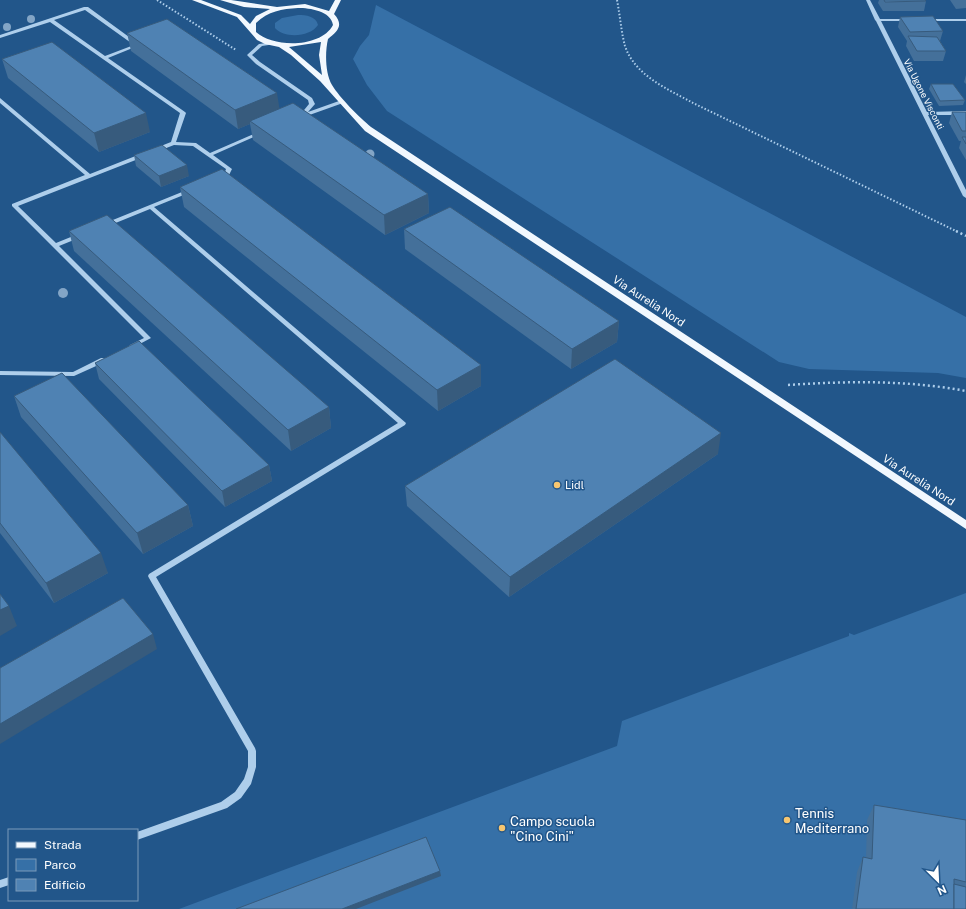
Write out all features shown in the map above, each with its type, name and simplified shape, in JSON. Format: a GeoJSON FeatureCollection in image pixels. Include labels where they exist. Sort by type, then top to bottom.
{"type":"FeatureCollection","features":[{"type":"Feature","properties":{"kind":"main road","name":"Via Aurelia Nord"},"geometry":{"type":"LineString","coordinates":[[195,0],[239,16],[261,39],[277,44],[298,56],[329,86],[341,102],[368,129],[392,146],[966,525]]}},
{"type":"Feature","properties":{"kind":"main road"},"geometry":{"type":"LineString","coordinates":[[223,0],[252,6],[305,6],[324,10],[332,14],[336,22],[336,26],[326,37],[305,44],[277,44]]}},
{"type":"Feature","properties":{"kind":"main road"},"geometry":{"type":"LineString","coordinates":[[305,6],[318,0]]}},
{"type":"Feature","properties":{"kind":"main road"},"geometry":{"type":"LineString","coordinates":[[332,14],[338,0]]}},
{"type":"Feature","properties":{"kind":"main road"},"geometry":{"type":"LineString","coordinates":[[253,32],[252,27],[256,18],[262,14],[282,7]]}},
{"type":"Feature","properties":{"kind":"main road","name":"Via Aurelia Nord"},"geometry":{"type":"LineString","coordinates":[[326,37],[323,46],[323,68],[329,86]]}},
{"type":"Feature","properties":{"kind":"street","name":"Via Ugone Visconti"},"geometry":{"type":"LineString","coordinates":[[868,0],[966,196]]}},
{"type":"Feature","properties":{"kind":"street"},"geometry":{"type":"LineString","coordinates":[[0,37],[86,8],[138,45],[104,58]]}},
{"type":"Feature","properties":{"kind":"street"},"geometry":{"type":"LineString","coordinates":[[50,20],[183,113],[173,143]]}},
{"type":"Feature","properties":{"kind":"street"},"geometry":{"type":"LineString","coordinates":[[878,20],[914,20]]}},
{"type":"Feature","properties":{"kind":"street"},"geometry":{"type":"LineString","coordinates":[[922,20],[966,20]]}},
{"type":"Feature","properties":{"kind":"street"},"geometry":{"type":"LineString","coordinates":[[277,44],[262,45],[249,55],[254,60],[310,98],[312,104],[301,116]]}},
{"type":"Feature","properties":{"kind":"street"},"geometry":{"type":"LineString","coordinates":[[0,100],[89,176]]}},
{"type":"Feature","properties":{"kind":"street"},"geometry":{"type":"LineString","coordinates":[[295,119],[341,102]]}},
{"type":"Feature","properties":{"kind":"street"},"geometry":{"type":"LineString","coordinates":[[926,114],[966,114]]}},
{"type":"Feature","properties":{"kind":"street"},"geometry":{"type":"LineString","coordinates":[[209,155],[267,130]]}},
{"type":"Feature","properties":{"kind":"street"},"geometry":{"type":"LineString","coordinates":[[54,245],[226,176],[229,169],[194,144],[173,143],[14,205],[54,245],[148,338],[128,348]]}},
{"type":"Feature","properties":{"kind":"street"},"geometry":{"type":"LineString","coordinates":[[138,836],[224,805],[238,794],[248,781],[252,767],[252,751],[152,576],[403,423],[150,206]]}},
{"type":"Feature","properties":{"kind":"street"},"geometry":{"type":"LineString","coordinates":[[0,373],[74,374],[108,358]]}},
{"type":"Feature","properties":{"kind":"path"},"geometry":{"type":"LineString","coordinates":[[617,0],[626,51],[631,60],[652,80],[700,106],[966,236]]}},
{"type":"Feature","properties":{"kind":"path"},"geometry":{"type":"LineString","coordinates":[[758,388],[824,383],[887,383],[946,386],[966,391]]}},
{"type":"Feature","properties":{"kind":"green space"},"geometry":{"type":"Polygon","coordinates":[[[376,5],[966,317],[966,378],[938,373],[809,369],[779,362],[387,111],[367,85],[353,59],[360,46],[369,35],[376,5]]]}},
{"type":"Feature","properties":{"kind":"green space"},"geometry":{"type":"Polygon","coordinates":[[[298,15],[313,18],[318,25],[309,32],[297,35],[285,34],[279,32],[275,28],[275,23],[282,18],[298,15]]]}},
{"type":"Feature","properties":{"kind":"green space","name":"Tennis Mediterrano"},"geometry":{"type":"Polygon","coordinates":[[[966,593],[966,898],[946,909],[179,909],[617,746],[622,721],[849,636],[849,633],[854,635],[966,593]]]}},
{"type":"Feature","properties":{"kind":"building"},"geometry":{"type":"Polygon","coordinates":[[[884,0],[925,0],[926,1],[885,2],[884,0]]]}},
{"type":"Feature","properties":{"kind":"building"},"geometry":{"type":"Polygon","coordinates":[[[933,16],[943,31],[910,32],[900,17],[933,16]]]}},
{"type":"Feature","properties":{"kind":"building"},"geometry":{"type":"Polygon","coordinates":[[[167,19],[277,93],[235,110],[127,33],[167,19]]]}},
{"type":"Feature","properties":{"kind":"building"},"geometry":{"type":"Polygon","coordinates":[[[908,36],[937,37],[946,51],[917,51],[908,36]]]}},
{"type":"Feature","properties":{"kind":"building"},"geometry":{"type":"Polygon","coordinates":[[[52,42],[146,113],[94,133],[2,59],[52,42]]]}},
{"type":"Feature","properties":{"kind":"building"},"geometry":{"type":"Polygon","coordinates":[[[931,84],[953,84],[965,100],[940,101],[931,84]]]}},
{"type":"Feature","properties":{"kind":"building"},"geometry":{"type":"Polygon","coordinates":[[[293,103],[428,194],[384,215],[250,121],[293,103]]]}},
{"type":"Feature","properties":{"kind":"building"},"geometry":{"type":"Polygon","coordinates":[[[952,112],[966,112],[966,131],[962,131],[952,112]]]}},
{"type":"Feature","properties":{"kind":"building"},"geometry":{"type":"Polygon","coordinates":[[[962,137],[966,137],[966,144],[962,137]]]}},
{"type":"Feature","properties":{"kind":"building"},"geometry":{"type":"Polygon","coordinates":[[[162,145],[187,165],[159,176],[134,155],[162,145]]]}},
{"type":"Feature","properties":{"kind":"building"},"geometry":{"type":"Polygon","coordinates":[[[222,169],[481,365],[437,390],[180,187],[222,169]]]}},
{"type":"Feature","properties":{"kind":"building"},"geometry":{"type":"Polygon","coordinates":[[[450,207],[619,321],[572,349],[404,229],[450,207]]]}},
{"type":"Feature","properties":{"kind":"building"},"geometry":{"type":"Polygon","coordinates":[[[107,215],[329,407],[288,430],[69,231],[107,215]]]}},
{"type":"Feature","properties":{"kind":"building"},"geometry":{"type":"Polygon","coordinates":[[[139,341],[269,465],[222,491],[95,363],[139,341]]]}},
{"type":"Feature","properties":{"kind":"building","name":"Lidl"},"geometry":{"type":"Polygon","coordinates":[[[615,359],[721,433],[510,577],[405,486],[615,359]]]}},
{"type":"Feature","properties":{"kind":"building"},"geometry":{"type":"Polygon","coordinates":[[[62,373],[188,505],[137,533],[14,396],[62,373]]]}},
{"type":"Feature","properties":{"kind":"building"},"geometry":{"type":"Polygon","coordinates":[[[0,432],[101,553],[46,583],[0,523],[0,432]]]}},
{"type":"Feature","properties":{"kind":"building"},"geometry":{"type":"Polygon","coordinates":[[[0,594],[9,606],[0,610],[0,594]]]}},
{"type":"Feature","properties":{"kind":"building"},"geometry":{"type":"Polygon","coordinates":[[[123,598],[153,634],[0,724],[0,668],[123,598]]]}},
{"type":"Feature","properties":{"kind":"building"},"geometry":{"type":"Polygon","coordinates":[[[874,805],[966,820],[966,882],[954,879],[954,909],[856,909],[863,857],[872,859],[874,805]]]}},
{"type":"Feature","properties":{"kind":"building"},"geometry":{"type":"Polygon","coordinates":[[[426,837],[440,871],[342,909],[236,909],[426,837]]]}},
{"type":"Feature","properties":{"kind":"building"},"geometry":{"type":"Polygon","coordinates":[[[954,884],[966,887],[966,909],[954,909],[954,884]]]}},
{"type":"Feature","properties":{"kind":"place","name":"Lidl"},"geometry":{"type":"Point","coordinates":[557,485]}},
{"type":"Feature","properties":{"kind":"place","name":"Tennis Mediterrano"},"geometry":{"type":"Point","coordinates":[787,820]}},
{"type":"Feature","properties":{"kind":"place","name":"Campo scuola \"Cino Cini\""},"geometry":{"type":"Point","coordinates":[502,828]}}]}
